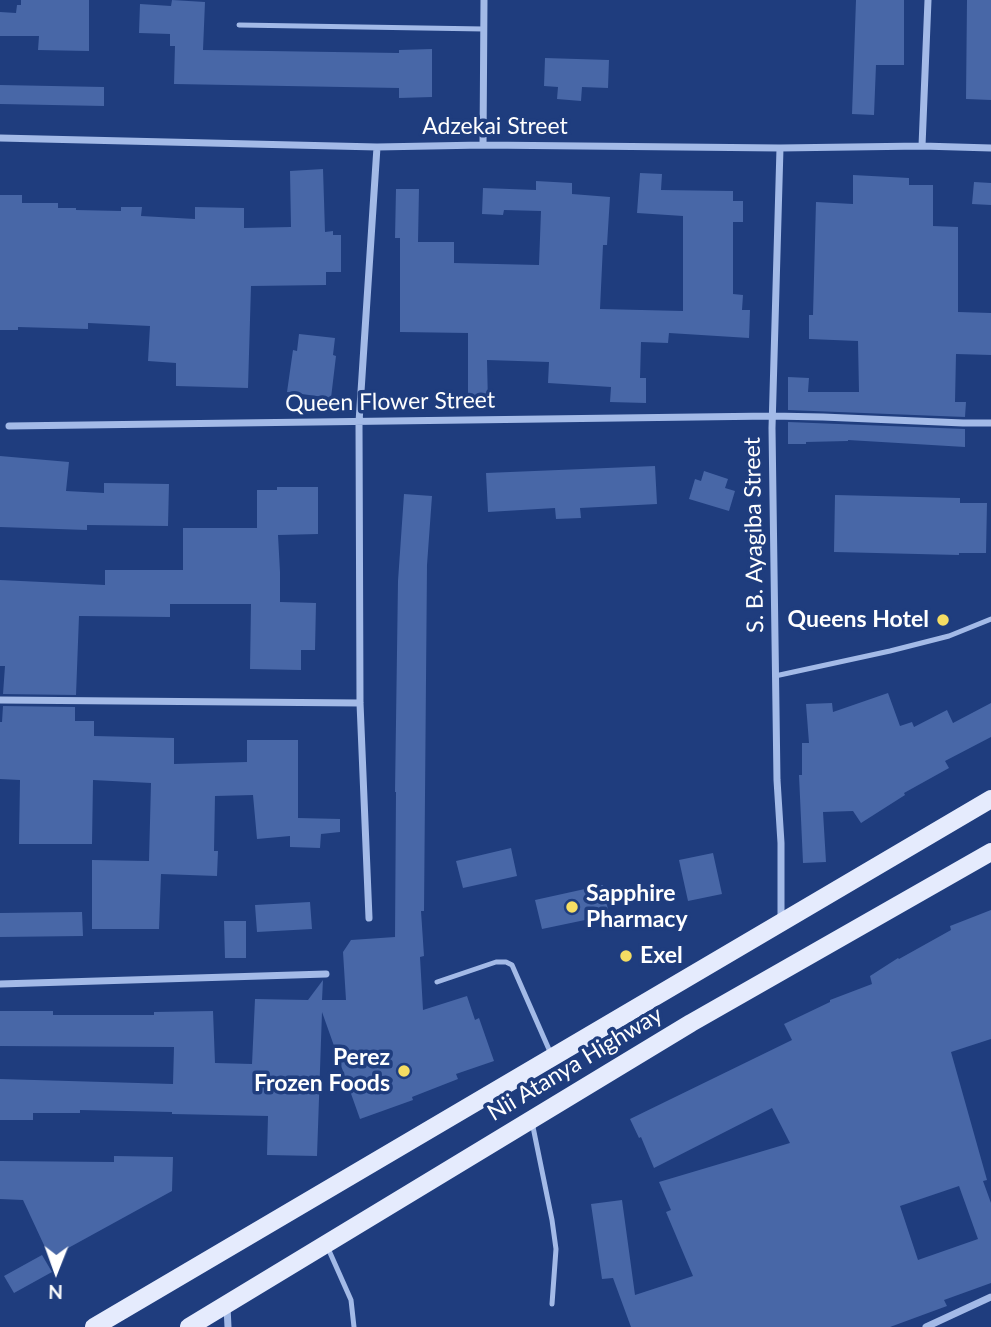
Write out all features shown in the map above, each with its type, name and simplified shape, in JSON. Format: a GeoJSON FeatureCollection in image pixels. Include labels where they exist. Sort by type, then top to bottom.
{"type":"FeatureCollection","features":[{"type":"Feature","properties":{"kind":"main road"},"geometry":{"type":"LineString","coordinates":[[94,1327],[991,799]]}},
{"type":"Feature","properties":{"kind":"main road","name":"Nii Atanya Highway"},"geometry":{"type":"LineString","coordinates":[[189,1327],[691,1023],[991,852]]}},
{"type":"Feature","properties":{"kind":"street"},"geometry":{"type":"LineString","coordinates":[[483,145],[484,0]]}},
{"type":"Feature","properties":{"kind":"street"},"geometry":{"type":"LineString","coordinates":[[922,146],[928,0]]}},
{"type":"Feature","properties":{"kind":"street","name":"Adzekai Street"},"geometry":{"type":"LineString","coordinates":[[0,138],[377,147],[483,145],[991,148]]}},
{"type":"Feature","properties":{"kind":"street"},"geometry":{"type":"LineString","coordinates":[[369,918],[360,703],[359,422],[377,147]]}},
{"type":"Feature","properties":{"kind":"street","name":"S. B. Ayagiba Street"},"geometry":{"type":"LineString","coordinates":[[780,148],[772,416],[781,922]]}},
{"type":"Feature","properties":{"kind":"street","name":"Queen Flower Street"},"geometry":{"type":"LineString","coordinates":[[9,426],[772,416],[991,423]]}},
{"type":"Feature","properties":{"kind":"street"},"geometry":{"type":"LineString","coordinates":[[0,699],[360,703]]}},
{"type":"Feature","properties":{"kind":"street"},"geometry":{"type":"LineString","coordinates":[[0,984],[326,974]]}},
{"type":"Feature","properties":{"kind":"street"},"geometry":{"type":"LineString","coordinates":[[926,1327],[991,1297]]}},
{"type":"Feature","properties":{"kind":"street"},"geometry":{"type":"LineString","coordinates":[[227,1303],[228,1327]]}},
{"type":"Feature","properties":{"kind":"lane"},"geometry":{"type":"LineString","coordinates":[[239,25],[484,29]]}},
{"type":"Feature","properties":{"kind":"lane"},"geometry":{"type":"LineString","coordinates":[[775,676],[949,636],[991,619]]}},
{"type":"Feature","properties":{"kind":"lane"},"geometry":{"type":"LineString","coordinates":[[437,982],[496,962],[512,965],[553,1057]]}},
{"type":"Feature","properties":{"kind":"lane"},"geometry":{"type":"LineString","coordinates":[[531,1119],[556,1249],[552,1304]]}},
{"type":"Feature","properties":{"kind":"lane"},"geometry":{"type":"LineString","coordinates":[[326,1243],[351,1300],[354,1327]]}},
{"type":"Feature","properties":{"kind":"building"},"geometry":{"type":"Polygon","coordinates":[[[21,0],[89,0],[89,51],[38,50],[39,36],[0,36],[0,12],[16,13],[21,0]]]}},
{"type":"Feature","properties":{"kind":"building"},"geometry":{"type":"Polygon","coordinates":[[[172,0],[205,2],[203,50],[399,53],[399,50],[432,49],[432,97],[399,98],[399,88],[174,84],[175,46],[170,46],[170,34],[139,33],[140,4],[171,6],[172,0]]]}},
{"type":"Feature","properties":{"kind":"building"},"geometry":{"type":"Polygon","coordinates":[[[856,0],[904,0],[904,65],[876,65],[874,115],[852,114],[856,0]]]}},
{"type":"Feature","properties":{"kind":"building"},"geometry":{"type":"Polygon","coordinates":[[[967,0],[991,0],[991,100],[966,99],[967,0]]]}},
{"type":"Feature","properties":{"kind":"building"},"geometry":{"type":"Polygon","coordinates":[[[545,58],[609,60],[608,88],[582,87],[581,101],[557,99],[558,87],[544,86],[545,58]]]}},
{"type":"Feature","properties":{"kind":"building"},"geometry":{"type":"Polygon","coordinates":[[[0,85],[104,87],[104,106],[0,104],[0,85]]]}},
{"type":"Feature","properties":{"kind":"building"},"geometry":{"type":"Polygon","coordinates":[[[323,169],[325,232],[333,231],[333,235],[341,235],[341,272],[326,272],[326,285],[251,286],[248,388],[176,386],[176,363],[148,361],[150,326],[88,323],[88,329],[18,327],[18,330],[0,330],[0,195],[22,195],[22,203],[58,203],[58,208],[121,211],[121,207],[142,207],[141,216],[195,219],[195,207],[244,208],[244,228],[291,227],[290,171],[323,169]]]}},
{"type":"Feature","properties":{"kind":"building"},"geometry":{"type":"Polygon","coordinates":[[[640,173],[662,174],[661,190],[733,191],[733,201],[743,201],[743,222],[733,222],[733,294],[743,295],[742,310],[750,310],[749,338],[669,333],[668,343],[641,342],[640,378],[646,378],[646,403],[610,402],[611,387],[548,383],[549,362],[487,360],[488,404],[468,404],[468,333],[400,332],[400,238],[395,238],[396,189],[419,189],[418,242],[454,242],[454,263],[539,265],[541,211],[504,210],[503,215],[482,214],[483,188],[536,190],[536,181],[572,183],[572,194],[610,197],[607,245],[603,245],[600,309],[683,311],[683,216],[637,213],[640,173]]]}},
{"type":"Feature","properties":{"kind":"building"},"geometry":{"type":"Polygon","coordinates":[[[853,175],[909,178],[909,185],[933,185],[933,226],[958,227],[958,312],[991,313],[991,355],[956,354],[955,402],[966,402],[965,417],[788,410],[788,377],[809,378],[808,392],[859,392],[858,341],[809,339],[809,315],[813,315],[816,202],[853,204],[853,175]]]}},
{"type":"Feature","properties":{"kind":"building"},"geometry":{"type":"Polygon","coordinates":[[[974,182],[991,183],[991,205],[972,204],[974,182]]]}},
{"type":"Feature","properties":{"kind":"building"},"geometry":{"type":"Polygon","coordinates":[[[299,334],[335,338],[333,355],[336,356],[331,398],[287,392],[293,350],[297,351],[299,334]]]}},
{"type":"Feature","properties":{"kind":"building"},"geometry":{"type":"Polygon","coordinates":[[[788,422],[965,429],[965,447],[848,440],[788,444],[788,422]]]}},
{"type":"Feature","properties":{"kind":"building"},"geometry":{"type":"Polygon","coordinates":[[[0,456],[69,462],[66,491],[104,493],[104,483],[169,484],[168,526],[87,525],[87,530],[0,527],[0,456]]]}},
{"type":"Feature","properties":{"kind":"building"},"geometry":{"type":"Polygon","coordinates":[[[655,466],[657,504],[580,508],[581,518],[556,519],[555,508],[488,512],[486,473],[655,466]]]}},
{"type":"Feature","properties":{"kind":"building"},"geometry":{"type":"Polygon","coordinates":[[[704,471],[728,479],[725,488],[735,491],[729,511],[689,499],[695,479],[701,481],[704,471]]]}},
{"type":"Feature","properties":{"kind":"building"},"geometry":{"type":"Polygon","coordinates":[[[277,487],[318,487],[318,534],[278,535],[280,602],[316,603],[315,650],[301,650],[301,670],[250,669],[251,604],[170,604],[170,617],[79,616],[76,695],[3,694],[5,666],[0,666],[0,580],[105,585],[105,570],[183,570],[183,528],[257,528],[257,490],[277,490],[277,487]]]}},
{"type":"Feature","properties":{"kind":"building"},"geometry":{"type":"Polygon","coordinates":[[[404,494],[432,496],[427,565],[424,911],[421,911],[424,956],[420,957],[423,1010],[467,996],[475,1020],[479,1018],[494,1061],[456,1074],[458,1079],[412,1097],[413,1100],[360,1119],[322,1012],[317,1156],[267,1155],[268,1116],[80,1110],[80,1113],[33,1113],[33,1120],[0,1120],[0,1079],[173,1084],[174,1047],[0,1046],[0,1011],[53,1011],[53,1015],[154,1015],[154,1012],[213,1011],[215,1063],[252,1064],[255,999],[308,1000],[323,980],[322,1000],[346,1000],[343,952],[351,940],[395,937],[398,581],[404,494]]]}},
{"type":"Feature","properties":{"kind":"building"},"geometry":{"type":"Polygon","coordinates":[[[835,495],[960,498],[960,503],[987,503],[986,553],[959,555],[834,552],[835,495]]]}},
{"type":"Feature","properties":{"kind":"building"},"geometry":{"type":"Polygon","coordinates":[[[888,693],[900,726],[912,722],[914,727],[947,710],[953,723],[991,703],[991,737],[945,761],[949,768],[904,793],[905,795],[861,823],[853,811],[823,812],[826,862],[803,863],[799,775],[802,775],[802,743],[809,743],[806,704],[832,703],[833,712],[888,693]]]}},
{"type":"Feature","properties":{"kind":"building"},"geometry":{"type":"Polygon","coordinates":[[[3,706],[75,707],[75,721],[94,721],[94,736],[174,738],[174,764],[247,762],[247,740],[298,740],[298,818],[340,819],[340,832],[321,834],[320,848],[290,847],[290,836],[257,839],[253,795],[215,796],[214,851],[218,851],[217,876],[161,874],[159,929],[92,929],[92,860],[149,861],[151,783],[93,780],[92,844],[19,844],[20,780],[0,779],[0,722],[3,706]]]}},
{"type":"Feature","properties":{"kind":"building"},"geometry":{"type":"Polygon","coordinates":[[[511,848],[517,876],[463,888],[456,861],[511,848]]]}},
{"type":"Feature","properties":{"kind":"building"},"geometry":{"type":"Polygon","coordinates":[[[713,853],[722,894],[688,901],[679,860],[713,853]]]}},
{"type":"Feature","properties":{"kind":"building","name":"Sapphire Pharmacy"},"geometry":{"type":"Polygon","coordinates":[[[603,885],[609,915],[542,929],[535,900],[603,885]]]}},
{"type":"Feature","properties":{"kind":"building"},"geometry":{"type":"Polygon","coordinates":[[[310,902],[312,929],[257,932],[255,905],[310,902]]]}},
{"type":"Feature","properties":{"kind":"building"},"geometry":{"type":"Polygon","coordinates":[[[991,910],[991,1039],[951,1052],[991,1203],[991,1283],[944,1300],[947,1306],[890,1327],[631,1327],[613,1278],[602,1279],[591,1204],[622,1200],[635,1295],[693,1276],[666,1212],[671,1210],[659,1182],[790,1143],[772,1108],[654,1168],[630,1119],[792,1040],[784,1024],[830,1000],[872,984],[870,976],[951,930],[950,926],[991,910]],[[959,1186],[900,1206],[918,1260],[978,1239],[959,1186]]]}},
{"type":"Feature","properties":{"kind":"building"},"geometry":{"type":"Polygon","coordinates":[[[82,912],[83,936],[0,937],[0,913],[82,912]]]}},
{"type":"Feature","properties":{"kind":"building"},"geometry":{"type":"Polygon","coordinates":[[[224,921],[246,921],[246,958],[225,958],[224,921]]]}},
{"type":"Feature","properties":{"kind":"building"},"geometry":{"type":"Polygon","coordinates":[[[114,1156],[173,1157],[172,1191],[50,1258],[23,1200],[0,1199],[0,1161],[114,1162],[114,1156]]]}},
{"type":"Feature","properties":{"kind":"building"},"geometry":{"type":"Polygon","coordinates":[[[42,1255],[52,1272],[14,1293],[4,1276],[42,1255]]]}},
{"type":"Feature","properties":{"kind":"place","name":"Queens Hotel"},"geometry":{"type":"Point","coordinates":[943,620]}},
{"type":"Feature","properties":{"kind":"place","name":"Sapphire Pharmacy"},"geometry":{"type":"Point","coordinates":[572,907]}},
{"type":"Feature","properties":{"kind":"place","name":"Exel"},"geometry":{"type":"Point","coordinates":[626,956]}},
{"type":"Feature","properties":{"kind":"place","name":"Perez Frozen Foods"},"geometry":{"type":"Point","coordinates":[404,1071]}}]}
